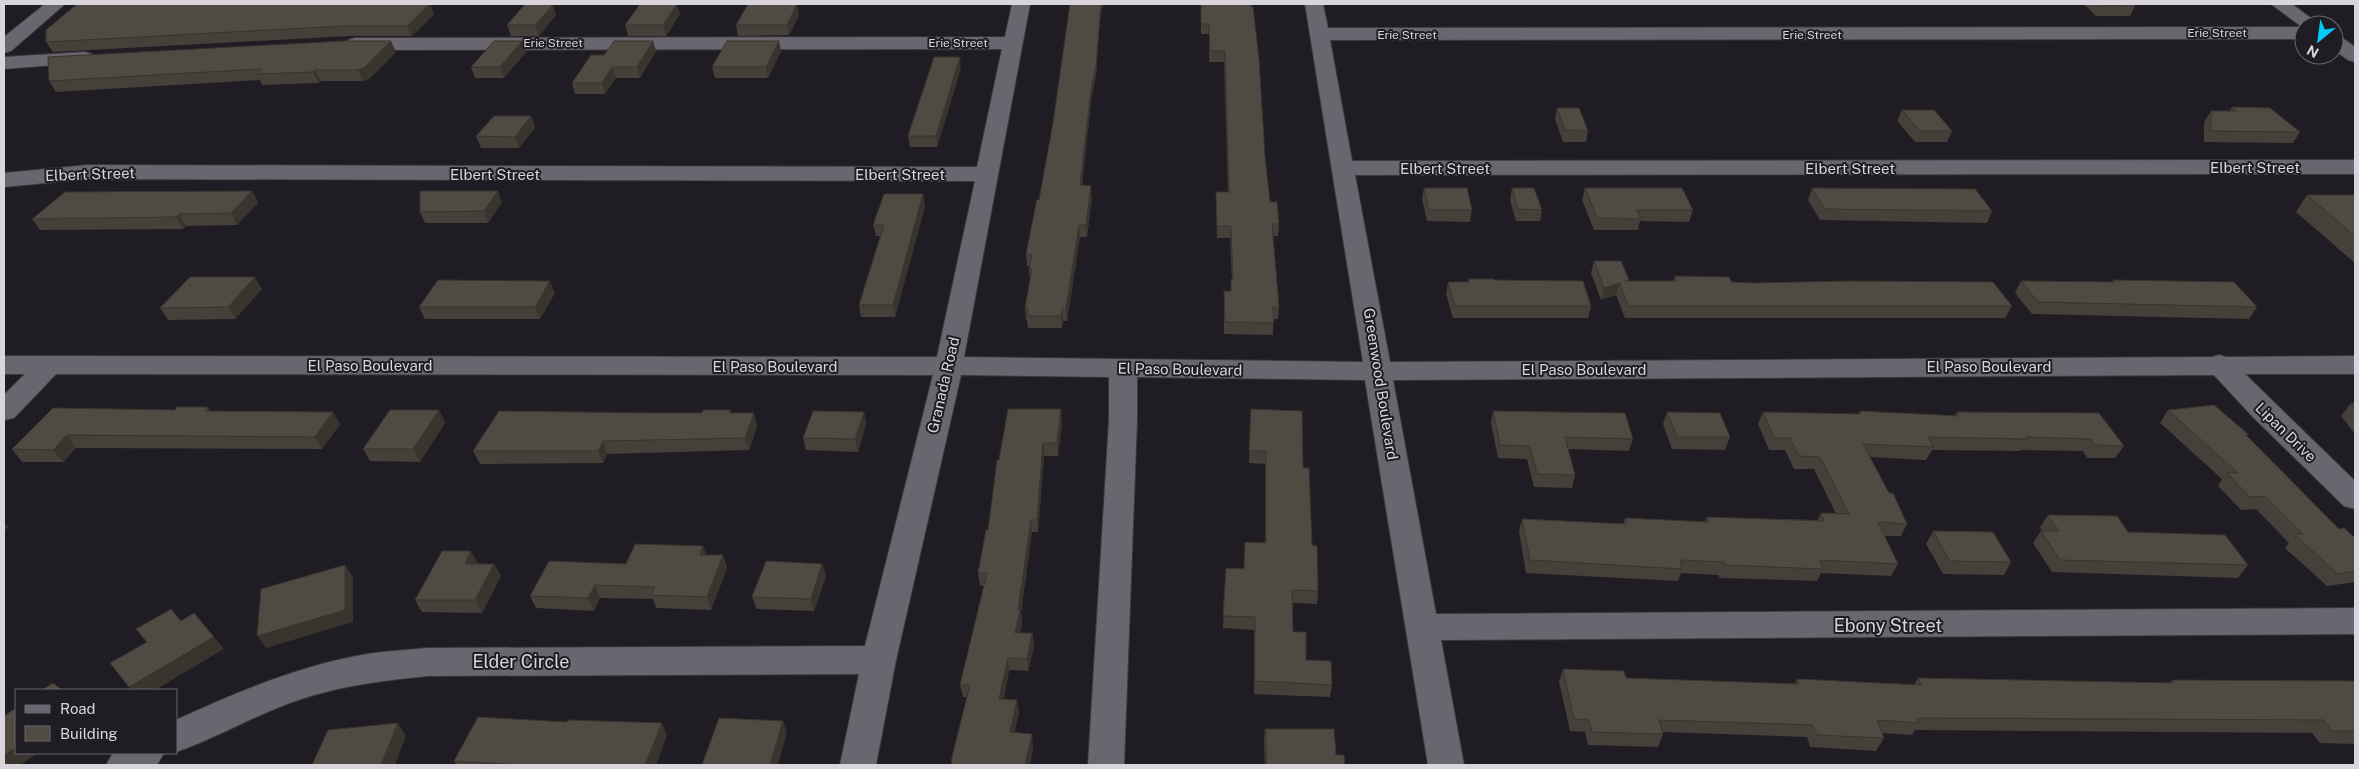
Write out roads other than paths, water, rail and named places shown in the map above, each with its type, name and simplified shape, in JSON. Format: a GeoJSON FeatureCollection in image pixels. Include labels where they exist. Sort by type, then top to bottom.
{"type":"FeatureCollection","features":[{"type":"Feature","properties":{"kind":"street"},"geometry":{"type":"LineString","coordinates":[[4,47],[56,4]]}},
{"type":"Feature","properties":{"kind":"street","name":"Granada Road"},"geometry":{"type":"LineString","coordinates":[[858,765],[879,660],[949,366],[1021,4]]}},
{"type":"Feature","properties":{"kind":"street","name":"Greenwood Boulevard"},"geometry":{"type":"LineString","coordinates":[[1314,4],[1344,168],[1446,765]]}},
{"type":"Feature","properties":{"kind":"street"},"geometry":{"type":"LineString","coordinates":[[2280,4],[2296,15]]}},
{"type":"Feature","properties":{"kind":"street","name":"Erie Street"},"geometry":{"type":"LineString","coordinates":[[1320,34],[2294,33]]}},
{"type":"Feature","properties":{"kind":"street","name":"Erie Street"},"geometry":{"type":"LineString","coordinates":[[339,44],[1013,43]]}},
{"type":"Feature","properties":{"kind":"street"},"geometry":{"type":"LineString","coordinates":[[2344,48],[2355,56]]}},
{"type":"Feature","properties":{"kind":"street"},"geometry":{"type":"LineString","coordinates":[[4,63],[102,57]]}},
{"type":"Feature","properties":{"kind":"street","name":"Elbert Street"},"geometry":{"type":"LineString","coordinates":[[1344,168],[2355,167]]}},
{"type":"Feature","properties":{"kind":"street","name":"Elbert Street"},"geometry":{"type":"LineString","coordinates":[[4,180],[59,174],[107,172],[986,174]]}},
{"type":"Feature","properties":{"kind":"street","name":"Lipan Drive"},"geometry":{"type":"LineString","coordinates":[[2220,364],[2263,410],[2355,498]]}},
{"type":"Feature","properties":{"kind":"street","name":"El Paso Boulevard"},"geometry":{"type":"LineString","coordinates":[[4,365],[949,366],[1379,371],[2355,364]]}},
{"type":"Feature","properties":{"kind":"street"},"geometry":{"type":"LineString","coordinates":[[4,411],[49,365]]}},
{"type":"Feature","properties":{"kind":"street"},"geometry":{"type":"LineString","coordinates":[[1106,765],[1123,420],[1123,368]]}},
{"type":"Feature","properties":{"kind":"street","name":"Ebony Street"},"geometry":{"type":"LineString","coordinates":[[1421,627],[2355,621]]}},
{"type":"Feature","properties":{"kind":"street","name":"Elder Circle"},"geometry":{"type":"LineString","coordinates":[[178,736],[260,700],[319,680],[384,666],[428,662],[879,660]]}},
{"type":"Feature","properties":{"kind":"street"},"geometry":{"type":"LineString","coordinates":[[124,765],[144,754]]}}]}
